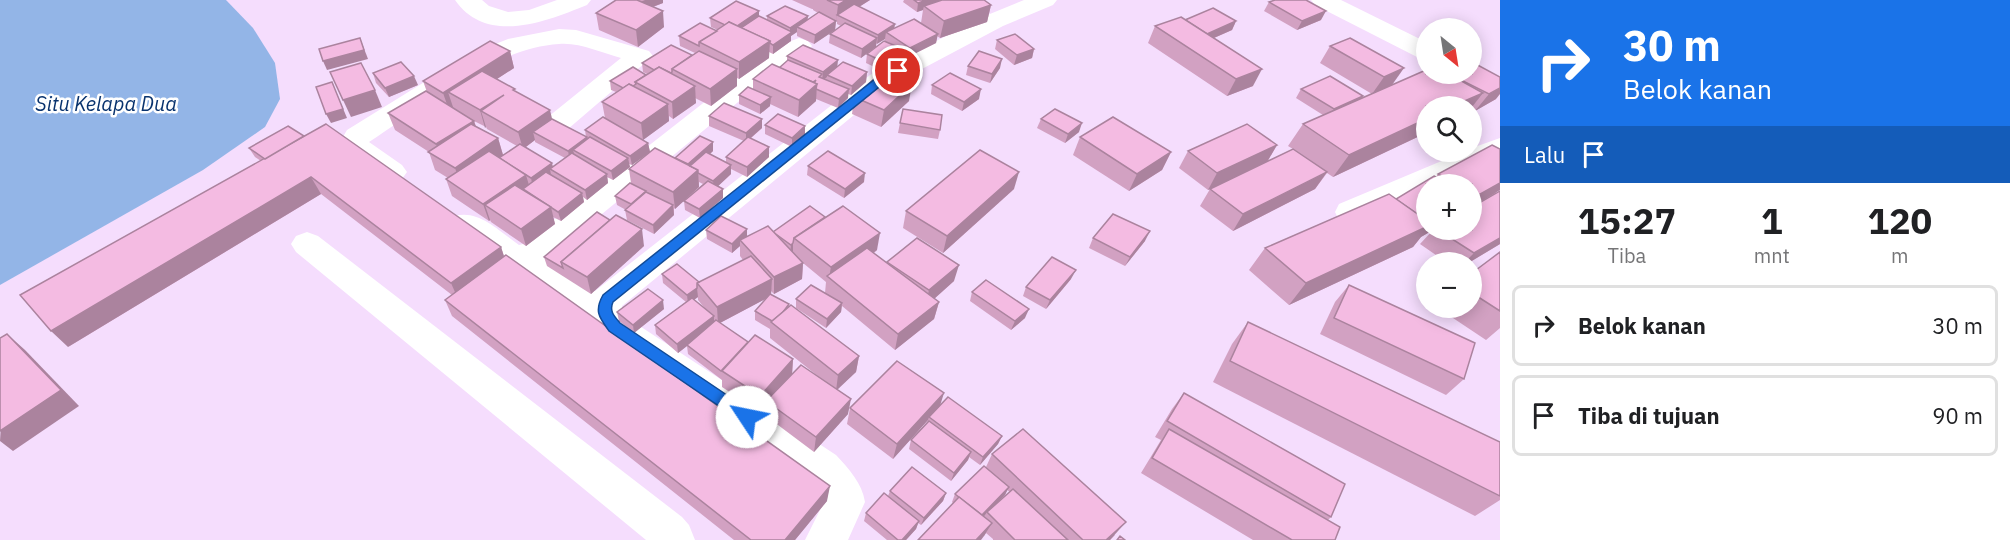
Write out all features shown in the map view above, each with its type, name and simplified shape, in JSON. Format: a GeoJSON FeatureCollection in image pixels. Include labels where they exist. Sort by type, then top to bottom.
{"type":"FeatureCollection","features":[{"type":"Feature","properties":{"kind":"street"},"geometry":{"type":"LineString","coordinates":[[467,0],[478,11],[490,17],[516,21],[579,0]]}},
{"type":"Feature","properties":{"kind":"street"},"geometry":{"type":"LineString","coordinates":[[826,540],[844,507],[843,490],[828,474],[614,327],[605,314],[604,307],[608,299],[879,81],[984,15],[1045,0]]}},
{"type":"Feature","properties":{"kind":"street"},"geometry":{"type":"LineString","coordinates":[[1323,0],[1416,47]]}},
{"type":"Feature","properties":{"kind":"street"},"geometry":{"type":"LineString","coordinates":[[418,191],[357,148],[354,142],[357,137],[477,60],[517,44],[559,36],[576,37],[640,57],[558,123]]}},
{"type":"Feature","properties":{"kind":"street"},"geometry":{"type":"LineString","coordinates":[[446,210],[510,255],[524,256],[539,250],[784,52],[799,46]]}},
{"type":"Feature","properties":{"kind":"street"},"geometry":{"type":"LineString","coordinates":[[1320,225],[1500,147]]}},
{"type":"Feature","properties":{"kind":"street"},"geometry":{"type":"LineString","coordinates":[[307,244],[667,531],[674,540]]}},
{"type":"Feature","properties":{"kind":"street"},"geometry":{"type":"LineString","coordinates":[[524,256],[532,267],[564,291],[583,302],[604,307]]}},
{"type":"Feature","properties":{"kind":"water","name":"Situ Kelapa Dua"},"geometry":{"type":"Polygon","coordinates":[[[0,0],[226,0],[253,28],[275,63],[280,99],[265,127],[203,170],[0,285],[0,0]]]}},
{"type":"Feature","properties":{"kind":"building"},"geometry":{"type":"Polygon","coordinates":[[[616,0],[637,0],[663,11],[636,30],[596,13],[616,0]]]}},
{"type":"Feature","properties":{"kind":"building"},"geometry":{"type":"Polygon","coordinates":[[[827,0],[846,0],[838,5],[827,0]]]}},
{"type":"Feature","properties":{"kind":"building"},"geometry":{"type":"Polygon","coordinates":[[[942,0],[984,0],[991,5],[944,21],[924,6],[942,0]]]}},
{"type":"Feature","properties":{"kind":"building"},"geometry":{"type":"Polygon","coordinates":[[[1306,0],[1326,11],[1302,21],[1269,2],[1306,0]]]}},
{"type":"Feature","properties":{"kind":"building"},"geometry":{"type":"Polygon","coordinates":[[[736,1],[759,11],[737,26],[729,22],[725,25],[710,18],[736,1]]]}},
{"type":"Feature","properties":{"kind":"building"},"geometry":{"type":"Polygon","coordinates":[[[854,4],[895,24],[878,35],[837,15],[854,4]]]}},
{"type":"Feature","properties":{"kind":"building"},"geometry":{"type":"Polygon","coordinates":[[[785,6],[808,16],[790,28],[767,16],[785,6]]]}},
{"type":"Feature","properties":{"kind":"building"},"geometry":{"type":"Polygon","coordinates":[[[1213,8],[1236,21],[1207,34],[1185,20],[1213,8]]]}},
{"type":"Feature","properties":{"kind":"building"},"geometry":{"type":"Polygon","coordinates":[[[819,12],[836,21],[815,35],[797,27],[819,12]]]}},
{"type":"Feature","properties":{"kind":"building"},"geometry":{"type":"Polygon","coordinates":[[[759,16],[792,32],[773,45],[770,41],[741,28],[759,16]]]}},
{"type":"Feature","properties":{"kind":"building"},"geometry":{"type":"Polygon","coordinates":[[[1181,17],[1262,69],[1236,79],[1155,26],[1181,17]]]}},
{"type":"Feature","properties":{"kind":"building"},"geometry":{"type":"Polygon","coordinates":[[[914,19],[938,34],[910,48],[886,32],[914,19]]]}},
{"type":"Feature","properties":{"kind":"building"},"geometry":{"type":"Polygon","coordinates":[[[729,22],[770,41],[739,62],[699,42],[729,22]]]}},
{"type":"Feature","properties":{"kind":"building"},"geometry":{"type":"Polygon","coordinates":[[[700,23],[717,31],[699,42],[699,46],[679,36],[700,23]]]}},
{"type":"Feature","properties":{"kind":"building"},"geometry":{"type":"Polygon","coordinates":[[[845,23],[877,38],[862,49],[830,34],[845,23]]]}},
{"type":"Feature","properties":{"kind":"building"},"geometry":{"type":"Polygon","coordinates":[[[1015,34],[1034,49],[1017,55],[997,40],[1015,34]]]}},
{"type":"Feature","properties":{"kind":"building"},"geometry":{"type":"Polygon","coordinates":[[[360,38],[364,50],[323,61],[319,49],[360,38]]]}},
{"type":"Feature","properties":{"kind":"building"},"geometry":{"type":"Polygon","coordinates":[[[1350,38],[1404,68],[1384,77],[1330,46],[1350,38]]]}},
{"type":"Feature","properties":{"kind":"building"},"geometry":{"type":"Polygon","coordinates":[[[490,41],[510,51],[443,93],[423,81],[490,41]]]}},
{"type":"Feature","properties":{"kind":"building"},"geometry":{"type":"Polygon","coordinates":[[[884,41],[905,50],[888,64],[867,54],[884,41]]]}},
{"type":"Feature","properties":{"kind":"building"},"geometry":{"type":"Polygon","coordinates":[[[671,45],[692,55],[672,69],[671,73],[659,67],[654,70],[642,63],[671,45]]]}},
{"type":"Feature","properties":{"kind":"building"},"geometry":{"type":"Polygon","coordinates":[[[803,45],[838,60],[823,72],[787,56],[803,45]]]}},
{"type":"Feature","properties":{"kind":"building"},"geometry":{"type":"Polygon","coordinates":[[[699,51],[737,69],[710,89],[672,69],[699,51]]]}},
{"type":"Feature","properties":{"kind":"building"},"geometry":{"type":"Polygon","coordinates":[[[979,51],[1002,59],[992,74],[968,66],[979,51]]]}},
{"type":"Feature","properties":{"kind":"building"},"geometry":{"type":"Polygon","coordinates":[[[788,60],[822,74],[819,77],[849,89],[839,99],[816,89],[817,84],[814,83],[816,80],[813,82],[779,68],[788,60]]]}},
{"type":"Feature","properties":{"kind":"building"},"geometry":{"type":"Polygon","coordinates":[[[401,62],[414,76],[385,88],[373,73],[401,62]]]}},
{"type":"Feature","properties":{"kind":"building"},"geometry":{"type":"Polygon","coordinates":[[[843,62],[867,72],[852,86],[827,75],[843,62]]]}},
{"type":"Feature","properties":{"kind":"building"},"geometry":{"type":"Polygon","coordinates":[[[361,63],[375,90],[343,100],[330,72],[361,63]]]}},
{"type":"Feature","properties":{"kind":"building"},"geometry":{"type":"Polygon","coordinates":[[[772,64],[817,84],[799,100],[753,79],[772,64]]]}},
{"type":"Feature","properties":{"kind":"building"},"geometry":{"type":"Polygon","coordinates":[[[633,67],[646,75],[633,86],[629,84],[623,88],[610,81],[633,67]]]}},
{"type":"Feature","properties":{"kind":"building"},"geometry":{"type":"Polygon","coordinates":[[[659,67],[695,86],[672,102],[635,82],[659,67]]]}},
{"type":"Feature","properties":{"kind":"building"},"geometry":{"type":"Polygon","coordinates":[[[1482,67],[1500,77],[1500,88],[1489,94],[1469,84],[1482,84],[1482,67]]]}},
{"type":"Feature","properties":{"kind":"building"},"geometry":{"type":"Polygon","coordinates":[[[482,71],[550,110],[518,132],[481,111],[504,95],[480,110],[448,92],[482,71]]]}},
{"type":"Feature","properties":{"kind":"building"},"geometry":{"type":"Polygon","coordinates":[[[883,71],[912,84],[884,110],[854,97],[883,71]]]}},
{"type":"Feature","properties":{"kind":"building"},"geometry":{"type":"Polygon","coordinates":[[[950,73],[981,89],[964,102],[932,85],[950,73]]]}},
{"type":"Feature","properties":{"kind":"building"},"geometry":{"type":"Polygon","coordinates":[[[1416,74],[1416,84],[1467,84],[1483,93],[1476,96],[1416,96],[1416,124],[1349,155],[1303,124],[1416,74]]]}},
{"type":"Feature","properties":{"kind":"building"},"geometry":{"type":"Polygon","coordinates":[[[1330,76],[1363,96],[1334,109],[1301,89],[1330,76]]]}},
{"type":"Feature","properties":{"kind":"building"},"geometry":{"type":"Polygon","coordinates":[[[332,82],[343,109],[326,114],[316,87],[332,82]]]}},
{"type":"Feature","properties":{"kind":"building"},"geometry":{"type":"Polygon","coordinates":[[[629,84],[668,104],[641,123],[602,102],[629,84]]]}},
{"type":"Feature","properties":{"kind":"building"},"geometry":{"type":"Polygon","coordinates":[[[748,87],[771,97],[760,105],[739,95],[748,87]]]}},
{"type":"Feature","properties":{"kind":"building"},"geometry":{"type":"Polygon","coordinates":[[[426,91],[474,121],[436,144],[388,113],[426,91]]]}},
{"type":"Feature","properties":{"kind":"building"},"geometry":{"type":"Polygon","coordinates":[[[724,103],[762,119],[746,133],[709,116],[724,103]]]}},
{"type":"Feature","properties":{"kind":"building"},"geometry":{"type":"Polygon","coordinates":[[[903,109],[942,115],[940,130],[900,123],[903,109]]]}},
{"type":"Feature","properties":{"kind":"building"},"geometry":{"type":"Polygon","coordinates":[[[1055,109],[1082,123],[1068,134],[1041,119],[1055,109]]]}},
{"type":"Feature","properties":{"kind":"building"},"geometry":{"type":"Polygon","coordinates":[[[778,114],[805,126],[792,138],[765,125],[778,114]]]}},
{"type":"Feature","properties":{"kind":"building"},"geometry":{"type":"Polygon","coordinates":[[[603,117],[648,143],[630,156],[585,130],[603,117]]]}},
{"type":"Feature","properties":{"kind":"building"},"geometry":{"type":"Polygon","coordinates":[[[1113,117],[1171,152],[1137,174],[1080,137],[1113,117]]]}},
{"type":"Feature","properties":{"kind":"building"},"geometry":{"type":"Polygon","coordinates":[[[552,119],[587,137],[568,151],[533,132],[552,119]]]}},
{"type":"Feature","properties":{"kind":"building"},"geometry":{"type":"Polygon","coordinates":[[[326,124],[501,247],[451,283],[311,177],[51,331],[20,295],[326,124]]]}},
{"type":"Feature","properties":{"kind":"building"},"geometry":{"type":"Polygon","coordinates":[[[471,124],[498,138],[455,168],[428,152],[471,124]]]}},
{"type":"Feature","properties":{"kind":"building"},"geometry":{"type":"Polygon","coordinates":[[[1247,124],[1277,145],[1217,173],[1188,151],[1247,124]]]}},
{"type":"Feature","properties":{"kind":"building"},"geometry":{"type":"Polygon","coordinates":[[[288,126],[304,136],[265,159],[249,148],[288,126]]]}},
{"type":"Feature","properties":{"kind":"building"},"geometry":{"type":"Polygon","coordinates":[[[700,136],[713,142],[688,164],[675,158],[700,136]]]}},
{"type":"Feature","properties":{"kind":"building"},"geometry":{"type":"Polygon","coordinates":[[[590,137],[628,158],[611,171],[573,150],[590,137]]]}},
{"type":"Feature","properties":{"kind":"building"},"geometry":{"type":"Polygon","coordinates":[[[748,137],[769,147],[747,167],[726,157],[748,137]]]}},
{"type":"Feature","properties":{"kind":"building"},"geometry":{"type":"Polygon","coordinates":[[[520,144],[552,163],[531,178],[499,158],[520,144]]]}},
{"type":"Feature","properties":{"kind":"building"},"geometry":{"type":"Polygon","coordinates":[[[1492,145],[1500,149],[1500,183],[1482,193],[1482,174],[1438,174],[1460,162],[1482,162],[1482,150],[1492,145]]]}},
{"type":"Feature","properties":{"kind":"building"},"geometry":{"type":"Polygon","coordinates":[[[655,148],[698,170],[673,192],[629,169],[655,148]]]}},
{"type":"Feature","properties":{"kind":"building"},"geometry":{"type":"Polygon","coordinates":[[[1293,149],[1327,172],[1243,214],[1210,189],[1293,149]]]}},
{"type":"Feature","properties":{"kind":"building"},"geometry":{"type":"Polygon","coordinates":[[[980,150],[1019,172],[947,236],[906,211],[980,150]]]}},
{"type":"Feature","properties":{"kind":"building"},"geometry":{"type":"Polygon","coordinates":[[[489,151],[526,175],[483,204],[446,179],[489,151]]]}},
{"type":"Feature","properties":{"kind":"building"},"geometry":{"type":"Polygon","coordinates":[[[828,151],[865,173],[845,189],[808,166],[828,151]]]}},
{"type":"Feature","properties":{"kind":"building"},"geometry":{"type":"Polygon","coordinates":[[[706,152],[731,165],[713,181],[690,166],[706,152]]]}},
{"type":"Feature","properties":{"kind":"building"},"geometry":{"type":"Polygon","coordinates":[[[572,153],[607,174],[585,190],[550,169],[572,153]]]}},
{"type":"Feature","properties":{"kind":"building"},"geometry":{"type":"Polygon","coordinates":[[[546,172],[582,193],[558,212],[523,189],[546,172]]]}},
{"type":"Feature","properties":{"kind":"building"},"geometry":{"type":"Polygon","coordinates":[[[708,181],[723,189],[699,209],[684,201],[708,181]]]}},
{"type":"Feature","properties":{"kind":"building"},"geometry":{"type":"Polygon","coordinates":[[[630,183],[646,191],[631,204],[615,196],[630,183]]]}},
{"type":"Feature","properties":{"kind":"building"},"geometry":{"type":"Polygon","coordinates":[[[515,185],[551,207],[521,229],[485,205],[515,185]]]}},
{"type":"Feature","properties":{"kind":"building"},"geometry":{"type":"Polygon","coordinates":[[[1416,187],[1416,213],[1396,199],[1416,187]]]}},
{"type":"Feature","properties":{"kind":"building"},"geometry":{"type":"Polygon","coordinates":[[[1500,191],[1500,238],[1472,252],[1454,240],[1482,240],[1482,201],[1500,191]]]}},
{"type":"Feature","properties":{"kind":"building"},"geometry":{"type":"Polygon","coordinates":[[[646,192],[673,205],[653,225],[625,210],[646,192]]]}},
{"type":"Feature","properties":{"kind":"building"},"geometry":{"type":"Polygon","coordinates":[[[1389,194],[1416,213],[1416,232],[1306,283],[1265,248],[1389,194]]]}},
{"type":"Feature","properties":{"kind":"building"},"geometry":{"type":"Polygon","coordinates":[[[810,206],[825,217],[794,238],[791,245],[773,232],[810,206]]]}},
{"type":"Feature","properties":{"kind":"building"},"geometry":{"type":"Polygon","coordinates":[[[843,206],[880,233],[831,267],[794,238],[843,206]]]}},
{"type":"Feature","properties":{"kind":"building"},"geometry":{"type":"Polygon","coordinates":[[[597,212],[610,220],[561,262],[563,268],[544,257],[597,212]]]}},
{"type":"Feature","properties":{"kind":"building"},"geometry":{"type":"Polygon","coordinates":[[[1113,214],[1150,231],[1130,257],[1093,238],[1113,214]]]}},
{"type":"Feature","properties":{"kind":"building"},"geometry":{"type":"Polygon","coordinates":[[[616,215],[642,229],[587,277],[561,262],[616,215]]]}},
{"type":"Feature","properties":{"kind":"building"},"geometry":{"type":"Polygon","coordinates":[[[721,216],[747,229],[732,244],[706,230],[721,216]]]}},
{"type":"Feature","properties":{"kind":"building"},"geometry":{"type":"Polygon","coordinates":[[[768,226],[803,263],[774,277],[740,240],[768,226]]]}},
{"type":"Feature","properties":{"kind":"building"},"geometry":{"type":"Polygon","coordinates":[[[917,238],[959,265],[929,290],[887,262],[917,238]]]}},
{"type":"Feature","properties":{"kind":"building"},"geometry":{"type":"Polygon","coordinates":[[[867,248],[939,302],[898,334],[827,276],[867,248]]]}},
{"type":"Feature","properties":{"kind":"building"},"geometry":{"type":"Polygon","coordinates":[[[1500,252],[1500,311],[1482,299],[1482,266],[1500,252]]]}},
{"type":"Feature","properties":{"kind":"building"},"geometry":{"type":"Polygon","coordinates":[[[506,255],[830,486],[785,540],[751,540],[445,300],[506,255]]]}},
{"type":"Feature","properties":{"kind":"building"},"geometry":{"type":"Polygon","coordinates":[[[751,256],[772,279],[717,307],[697,283],[751,256]]]}},
{"type":"Feature","properties":{"kind":"building"},"geometry":{"type":"Polygon","coordinates":[[[1052,257],[1076,270],[1050,300],[1026,287],[1052,257]]]}},
{"type":"Feature","properties":{"kind":"building"},"geometry":{"type":"Polygon","coordinates":[[[677,264],[699,282],[697,288],[687,295],[662,274],[677,264]]]}},
{"type":"Feature","properties":{"kind":"building"},"geometry":{"type":"Polygon","coordinates":[[[986,280],[1029,309],[1015,321],[972,292],[986,280]]]}},
{"type":"Feature","properties":{"kind":"building"},"geometry":{"type":"Polygon","coordinates":[[[811,285],[842,303],[827,319],[796,299],[811,285]]]}},
{"type":"Feature","properties":{"kind":"building"},"geometry":{"type":"Polygon","coordinates":[[[1349,285],[1416,316],[1416,318],[1421,318],[1475,343],[1464,379],[1334,318],[1349,285]]]}},
{"type":"Feature","properties":{"kind":"building"},"geometry":{"type":"Polygon","coordinates":[[[648,289],[663,300],[633,325],[617,312],[648,289]]]}},
{"type":"Feature","properties":{"kind":"building"},"geometry":{"type":"Polygon","coordinates":[[[770,294],[789,304],[772,321],[755,311],[770,294]]]}},
{"type":"Feature","properties":{"kind":"building"},"geometry":{"type":"Polygon","coordinates":[[[692,298],[714,316],[677,344],[655,325],[692,298]]]}},
{"type":"Feature","properties":{"kind":"building"},"geometry":{"type":"Polygon","coordinates":[[[791,305],[859,356],[838,375],[771,322],[791,305]]]}},
{"type":"Feature","properties":{"kind":"building"},"geometry":{"type":"Polygon","coordinates":[[[716,320],[748,342],[721,371],[687,345],[716,320]]]}},
{"type":"Feature","properties":{"kind":"building"},"geometry":{"type":"Polygon","coordinates":[[[1248,322],[1500,442],[1500,496],[1230,361],[1248,322]]]}},
{"type":"Feature","properties":{"kind":"building"},"geometry":{"type":"Polygon","coordinates":[[[7,334],[61,390],[0,431],[0,338],[7,334]]]}},
{"type":"Feature","properties":{"kind":"building"},"geometry":{"type":"Polygon","coordinates":[[[755,335],[793,359],[760,396],[722,371],[755,335]]]}},
{"type":"Feature","properties":{"kind":"building"},"geometry":{"type":"Polygon","coordinates":[[[897,361],[944,393],[897,444],[850,408],[897,361]]]}},
{"type":"Feature","properties":{"kind":"building"},"geometry":{"type":"Polygon","coordinates":[[[801,365],[851,399],[816,437],[766,401],[801,365]]]}},
{"type":"Feature","properties":{"kind":"building"},"geometry":{"type":"Polygon","coordinates":[[[1184,393],[1345,484],[1331,517],[1167,421],[1184,393]]]}},
{"type":"Feature","properties":{"kind":"building"},"geometry":{"type":"Polygon","coordinates":[[[948,397],[1002,436],[983,457],[929,417],[948,397]]]}},
{"type":"Feature","properties":{"kind":"building"},"geometry":{"type":"Polygon","coordinates":[[[929,421],[971,452],[954,473],[911,440],[929,421]]]}},
{"type":"Feature","properties":{"kind":"building"},"geometry":{"type":"Polygon","coordinates":[[[1023,429],[1126,522],[1106,540],[1083,540],[992,454],[1023,429]]]}},
{"type":"Feature","properties":{"kind":"building"},"geometry":{"type":"Polygon","coordinates":[[[1169,429],[1340,527],[1335,540],[1292,540],[1152,458],[1169,429]]]}},
{"type":"Feature","properties":{"kind":"building"},"geometry":{"type":"Polygon","coordinates":[[[984,466],[1009,487],[982,515],[955,494],[984,466]]]}},
{"type":"Feature","properties":{"kind":"building"},"geometry":{"type":"Polygon","coordinates":[[[912,467],[946,493],[924,518],[890,491],[912,467]]]}},
{"type":"Feature","properties":{"kind":"building"},"geometry":{"type":"Polygon","coordinates":[[[1013,489],[1068,540],[1015,540],[987,512],[1013,489]]]}},
{"type":"Feature","properties":{"kind":"building"},"geometry":{"type":"Polygon","coordinates":[[[884,493],[919,521],[902,540],[898,540],[866,513],[884,493]]]}},
{"type":"Feature","properties":{"kind":"building"},"geometry":{"type":"Polygon","coordinates":[[[959,497],[992,523],[976,540],[918,540],[959,497]]]}},
{"type":"Feature","properties":{"kind":"route"},"geometry":{"type":"LineString","coordinates":[[747,417],[614,327],[605,314],[604,307],[608,299],[879,81],[898,71]]}}]}
